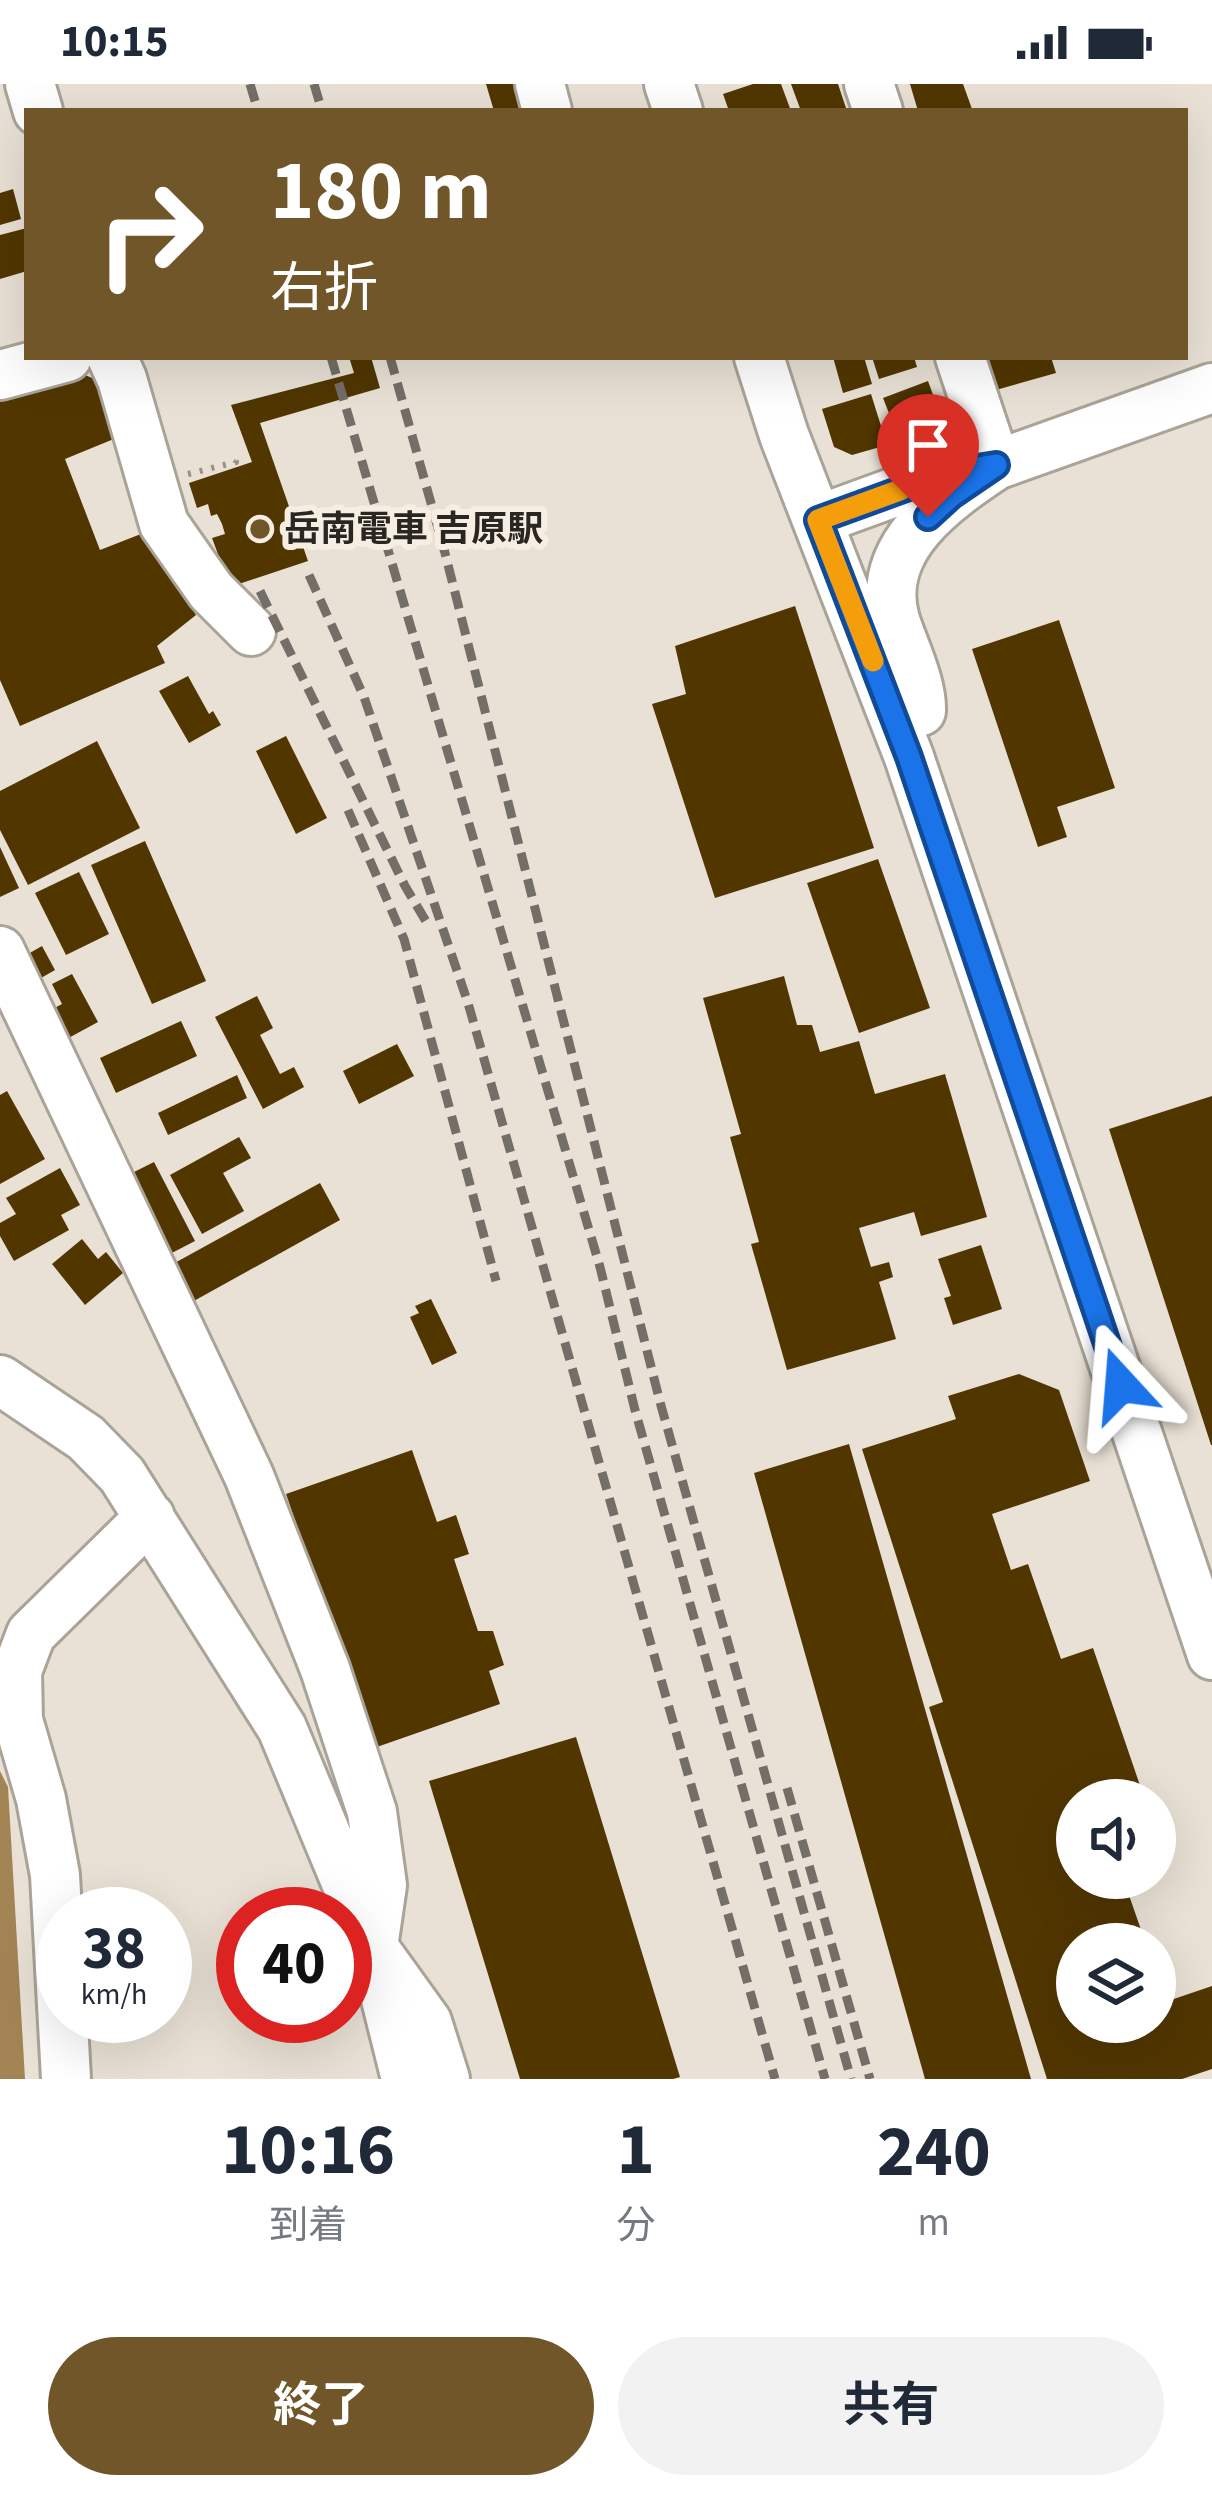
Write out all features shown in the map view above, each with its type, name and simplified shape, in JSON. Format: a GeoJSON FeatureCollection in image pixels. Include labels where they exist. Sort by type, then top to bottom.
{"type":"FeatureCollection","features":[{"type":"Feature","properties":{"kind":"street"},"geometry":{"type":"LineString","coordinates":[[0,375],[56,360]]}},
{"type":"Feature","properties":{"kind":"street"},"geometry":{"type":"LineString","coordinates":[[113,360],[164,524],[212,591],[251,631]]}},
{"type":"Feature","properties":{"kind":"street"},"geometry":{"type":"LineString","coordinates":[[760,360],[909,757],[1212,1654]]}},
{"type":"Feature","properties":{"kind":"street"},"geometry":{"type":"LineString","coordinates":[[961,360],[996,465]]}},
{"type":"Feature","properties":{"kind":"street"},"geometry":{"type":"LineString","coordinates":[[818,520],[947,473],[996,465],[1212,388]]}},
{"type":"Feature","properties":{"kind":"street"},"geometry":{"type":"LineString","coordinates":[[909,757],[922,706],[893,613],[896,571],[912,533],[952,495],[996,465]]}},
{"type":"Feature","properties":{"kind":"street"},"geometry":{"type":"LineString","coordinates":[[0,951],[249,1476],[325,1669],[372,1812],[382,1885],[373,1947],[427,2021],[445,2079]]}},
{"type":"Feature","properties":{"kind":"street"},"geometry":{"type":"LineString","coordinates":[[0,1380],[86,1438],[122,1475],[282,1728],[373,1947],[406,2079]]}},
{"type":"Feature","properties":{"kind":"street"},"geometry":{"type":"LineString","coordinates":[[65,2079],[55,1875],[41,1799],[18,1720],[17,1671],[31,1634],[150,1517]]}},
{"type":"Feature","properties":{"kind":"shaded area"},"geometry":{"type":"Polygon","coordinates":[[[0,1771],[8,1787],[25,2079],[0,2079],[0,1771]]]}},
{"type":"Feature","properties":{"kind":"building"},"geometry":{"type":"Polygon","coordinates":[[[486,84],[528,84],[535,108],[493,108],[486,84]]]}},
{"type":"Feature","properties":{"kind":"building"},"geometry":{"type":"Polygon","coordinates":[[[753,84],[781,84],[790,108],[728,108],[723,94],[753,84]]]}},
{"type":"Feature","properties":{"kind":"building"},"geometry":{"type":"Polygon","coordinates":[[[791,84],[838,84],[846,108],[800,108],[791,84]]]}},
{"type":"Feature","properties":{"kind":"building"},"geometry":{"type":"Polygon","coordinates":[[[910,84],[963,84],[972,108],[917,108],[910,84]]]}},
{"type":"Feature","properties":{"kind":"building"},"geometry":{"type":"Polygon","coordinates":[[[13,189],[21,219],[0,225],[0,193],[13,189]]]}},
{"type":"Feature","properties":{"kind":"building"},"geometry":{"type":"Polygon","coordinates":[[[24,229],[24,272],[0,279],[0,235],[24,229]]]}},
{"type":"Feature","properties":{"kind":"building"},"geometry":{"type":"Polygon","coordinates":[[[350,360],[372,360],[380,388],[260,423],[308,561],[230,587],[212,538],[225,534],[222,524],[217,514],[211,516],[208,504],[197,508],[189,483],[252,462],[231,405],[354,373],[350,360]]]}},
{"type":"Feature","properties":{"kind":"building"},"geometry":{"type":"Polygon","coordinates":[[[834,360],[865,360],[872,384],[843,393],[834,360]]]}},
{"type":"Feature","properties":{"kind":"building"},"geometry":{"type":"Polygon","coordinates":[[[873,360],[915,360],[917,367],[879,379],[873,360]]]}},
{"type":"Feature","properties":{"kind":"building"},"geometry":{"type":"Polygon","coordinates":[[[987,360],[1052,360],[1056,373],[996,390],[987,360]]]}},
{"type":"Feature","properties":{"kind":"building"},"geometry":{"type":"Polygon","coordinates":[[[72,369],[112,387],[126,434],[65,459],[100,550],[146,532],[196,615],[157,646],[165,663],[20,726],[0,680],[0,389],[72,369]]]}},
{"type":"Feature","properties":{"kind":"building"},"geometry":{"type":"Polygon","coordinates":[[[928,381],[944,425],[900,441],[883,398],[928,381]]]}},
{"type":"Feature","properties":{"kind":"building"},"geometry":{"type":"Polygon","coordinates":[[[871,394],[887,445],[852,455],[834,447],[822,409],[871,394]]]}},
{"type":"Feature","properties":{"kind":"building"},"geometry":{"type":"Polygon","coordinates":[[[795,606],[874,848],[715,898],[652,704],[686,694],[675,646],[795,606]]]}},
{"type":"Feature","properties":{"kind":"building"},"geometry":{"type":"Polygon","coordinates":[[[1059,620],[1115,788],[1057,807],[1067,837],[1038,847],[972,649],[1059,620]]]}},
{"type":"Feature","properties":{"kind":"building"},"geometry":{"type":"Polygon","coordinates":[[[188,676],[209,714],[213,711],[221,725],[189,743],[159,691],[188,676]]]}},
{"type":"Feature","properties":{"kind":"building"},"geometry":{"type":"Polygon","coordinates":[[[286,736],[327,818],[296,834],[256,751],[286,736]]]}},
{"type":"Feature","properties":{"kind":"building"},"geometry":{"type":"Polygon","coordinates":[[[97,741],[140,828],[28,885],[0,830],[0,791],[97,741]]]}},
{"type":"Feature","properties":{"kind":"building"},"geometry":{"type":"Polygon","coordinates":[[[145,841],[206,981],[152,1004],[91,865],[145,841]]]}},
{"type":"Feature","properties":{"kind":"building"},"geometry":{"type":"Polygon","coordinates":[[[0,847],[19,888],[0,897],[0,847]]]}},
{"type":"Feature","properties":{"kind":"building"},"geometry":{"type":"Polygon","coordinates":[[[878,859],[930,1008],[859,1033],[807,883],[878,859]]]}},
{"type":"Feature","properties":{"kind":"building"},"geometry":{"type":"Polygon","coordinates":[[[79,872],[109,934],[66,955],[35,893],[79,872]]]}},
{"type":"Feature","properties":{"kind":"building"},"geometry":{"type":"Polygon","coordinates":[[[42,946],[55,970],[34,982],[21,958],[42,946]]]}},
{"type":"Feature","properties":{"kind":"building"},"geometry":{"type":"Polygon","coordinates":[[[72,974],[98,1022],[63,1041],[47,1012],[62,1004],[52,984],[72,974]]]}},
{"type":"Feature","properties":{"kind":"building"},"geometry":{"type":"Polygon","coordinates":[[[784,976],[797,1025],[812,1025],[820,1052],[859,1041],[875,1094],[945,1074],[987,1217],[921,1236],[914,1212],[859,1228],[871,1267],[889,1262],[893,1277],[879,1282],[896,1339],[787,1370],[751,1244],[759,1242],[730,1137],[741,1134],[703,998],[784,976]]]}},
{"type":"Feature","properties":{"kind":"building"},"geometry":{"type":"Polygon","coordinates":[[[257,996],[273,1028],[260,1035],[280,1074],[294,1067],[304,1087],[263,1109],[215,1017],[257,996]]]}},
{"type":"Feature","properties":{"kind":"building"},"geometry":{"type":"Polygon","coordinates":[[[181,1021],[197,1056],[116,1093],[100,1058],[181,1021]]]}},
{"type":"Feature","properties":{"kind":"building"},"geometry":{"type":"Polygon","coordinates":[[[397,1044],[414,1076],[359,1104],[343,1071],[397,1044]]]}},
{"type":"Feature","properties":{"kind":"building"},"geometry":{"type":"Polygon","coordinates":[[[237,1075],[247,1098],[168,1135],[158,1113],[237,1075]]]}},
{"type":"Feature","properties":{"kind":"building"},"geometry":{"type":"Polygon","coordinates":[[[7,1091],[45,1159],[0,1184],[0,1095],[7,1091]]]}},
{"type":"Feature","properties":{"kind":"building"},"geometry":{"type":"Polygon","coordinates":[[[1212,1096],[1212,1445],[1211,1445],[1109,1129],[1212,1096]]]}},
{"type":"Feature","properties":{"kind":"building"},"geometry":{"type":"Polygon","coordinates":[[[239,1137],[251,1158],[223,1173],[244,1211],[202,1234],[170,1175],[239,1137]]]}},
{"type":"Feature","properties":{"kind":"building"},"geometry":{"type":"Polygon","coordinates":[[[154,1162],[195,1241],[166,1256],[126,1176],[154,1162]]]}},
{"type":"Feature","properties":{"kind":"building"},"geometry":{"type":"Polygon","coordinates":[[[60,1168],[80,1205],[61,1215],[69,1230],[14,1261],[0,1236],[0,1223],[16,1214],[6,1198],[60,1168]]]}},
{"type":"Feature","properties":{"kind":"building"},"geometry":{"type":"Polygon","coordinates":[[[320,1183],[340,1220],[192,1302],[171,1265],[320,1183]]]}},
{"type":"Feature","properties":{"kind":"building"},"geometry":{"type":"Polygon","coordinates":[[[82,1239],[98,1259],[106,1252],[123,1273],[85,1305],[52,1264],[82,1239]]]}},
{"type":"Feature","properties":{"kind":"building"},"geometry":{"type":"Polygon","coordinates":[[[981,1245],[1002,1309],[953,1325],[944,1298],[951,1296],[938,1259],[981,1245]]]}},
{"type":"Feature","properties":{"kind":"building"},"geometry":{"type":"Polygon","coordinates":[[[431,1299],[457,1353],[432,1365],[410,1317],[419,1313],[415,1306],[431,1299]]]}},
{"type":"Feature","properties":{"kind":"building"},"geometry":{"type":"Polygon","coordinates":[[[1019,1374],[1059,1390],[1090,1481],[992,1514],[1011,1570],[1028,1564],[1061,1659],[1093,1648],[1138,1779],[1056,1779],[1056,1899],[1130,1899],[1139,1923],[1056,1923],[1056,2043],[1176,2043],[1176,1998],[1212,1986],[1212,2069],[1182,2079],[1047,2079],[929,1707],[943,1702],[862,1449],[956,1419],[948,1396],[1019,1374]]]}},
{"type":"Feature","properties":{"kind":"building"},"geometry":{"type":"Polygon","coordinates":[[[849,1444],[1031,2079],[925,2079],[754,1473],[849,1444]]]}},
{"type":"Feature","properties":{"kind":"building"},"geometry":{"type":"Polygon","coordinates":[[[412,1450],[437,1522],[456,1515],[469,1554],[454,1559],[478,1631],[493,1631],[504,1665],[489,1671],[500,1704],[374,1748],[286,1494],[412,1450]]]}},
{"type":"Feature","properties":{"kind":"building"},"geometry":{"type":"Polygon","coordinates":[[[576,1737],[680,2077],[520,2079],[429,1781],[576,1737]]]}},
{"type":"Feature","properties":{"kind":"railway"},"geometry":{"type":"LineString","coordinates":[[250,84],[257,108]]}},
{"type":"Feature","properties":{"kind":"railway"},"geometry":{"type":"LineString","coordinates":[[314,84],[321,108]]}},
{"type":"Feature","properties":{"kind":"railway"},"geometry":{"type":"LineString","coordinates":[[332,360],[600,1267],[635,1410],[825,2079]]}},
{"type":"Feature","properties":{"kind":"railway"},"geometry":{"type":"LineString","coordinates":[[391,360],[445,553],[660,1402],[851,2079]]}},
{"type":"Feature","properties":{"kind":"railway"},"geometry":{"type":"LineString","coordinates":[[309,575],[364,697],[468,1003],[775,2079]]}},
{"type":"Feature","properties":{"kind":"railway"},"geometry":{"type":"LineString","coordinates":[[260,591],[427,923]]}},
{"type":"Feature","properties":{"kind":"railway"},"geometry":{"type":"LineString","coordinates":[[348,810],[404,939],[496,1281]]}},
{"type":"Feature","properties":{"kind":"railway"},"geometry":{"type":"LineString","coordinates":[[787,1788],[870,2079]]}},
{"type":"Feature","properties":{"kind":"slow traffic"},"geometry":{"type":"LineString","coordinates":[[873,661],[818,520],[900,490]]}},
{"type":"Feature","properties":{"kind":"place","name":"岳南電車 吉原駅"},"geometry":{"type":"Point","coordinates":[260,529]}},
{"type":"Feature","properties":{"kind":"route"},"geometry":{"type":"LineString","coordinates":[[928,517],[996,465],[947,473],[818,520],[909,757],[1121,1385]]}}]}
